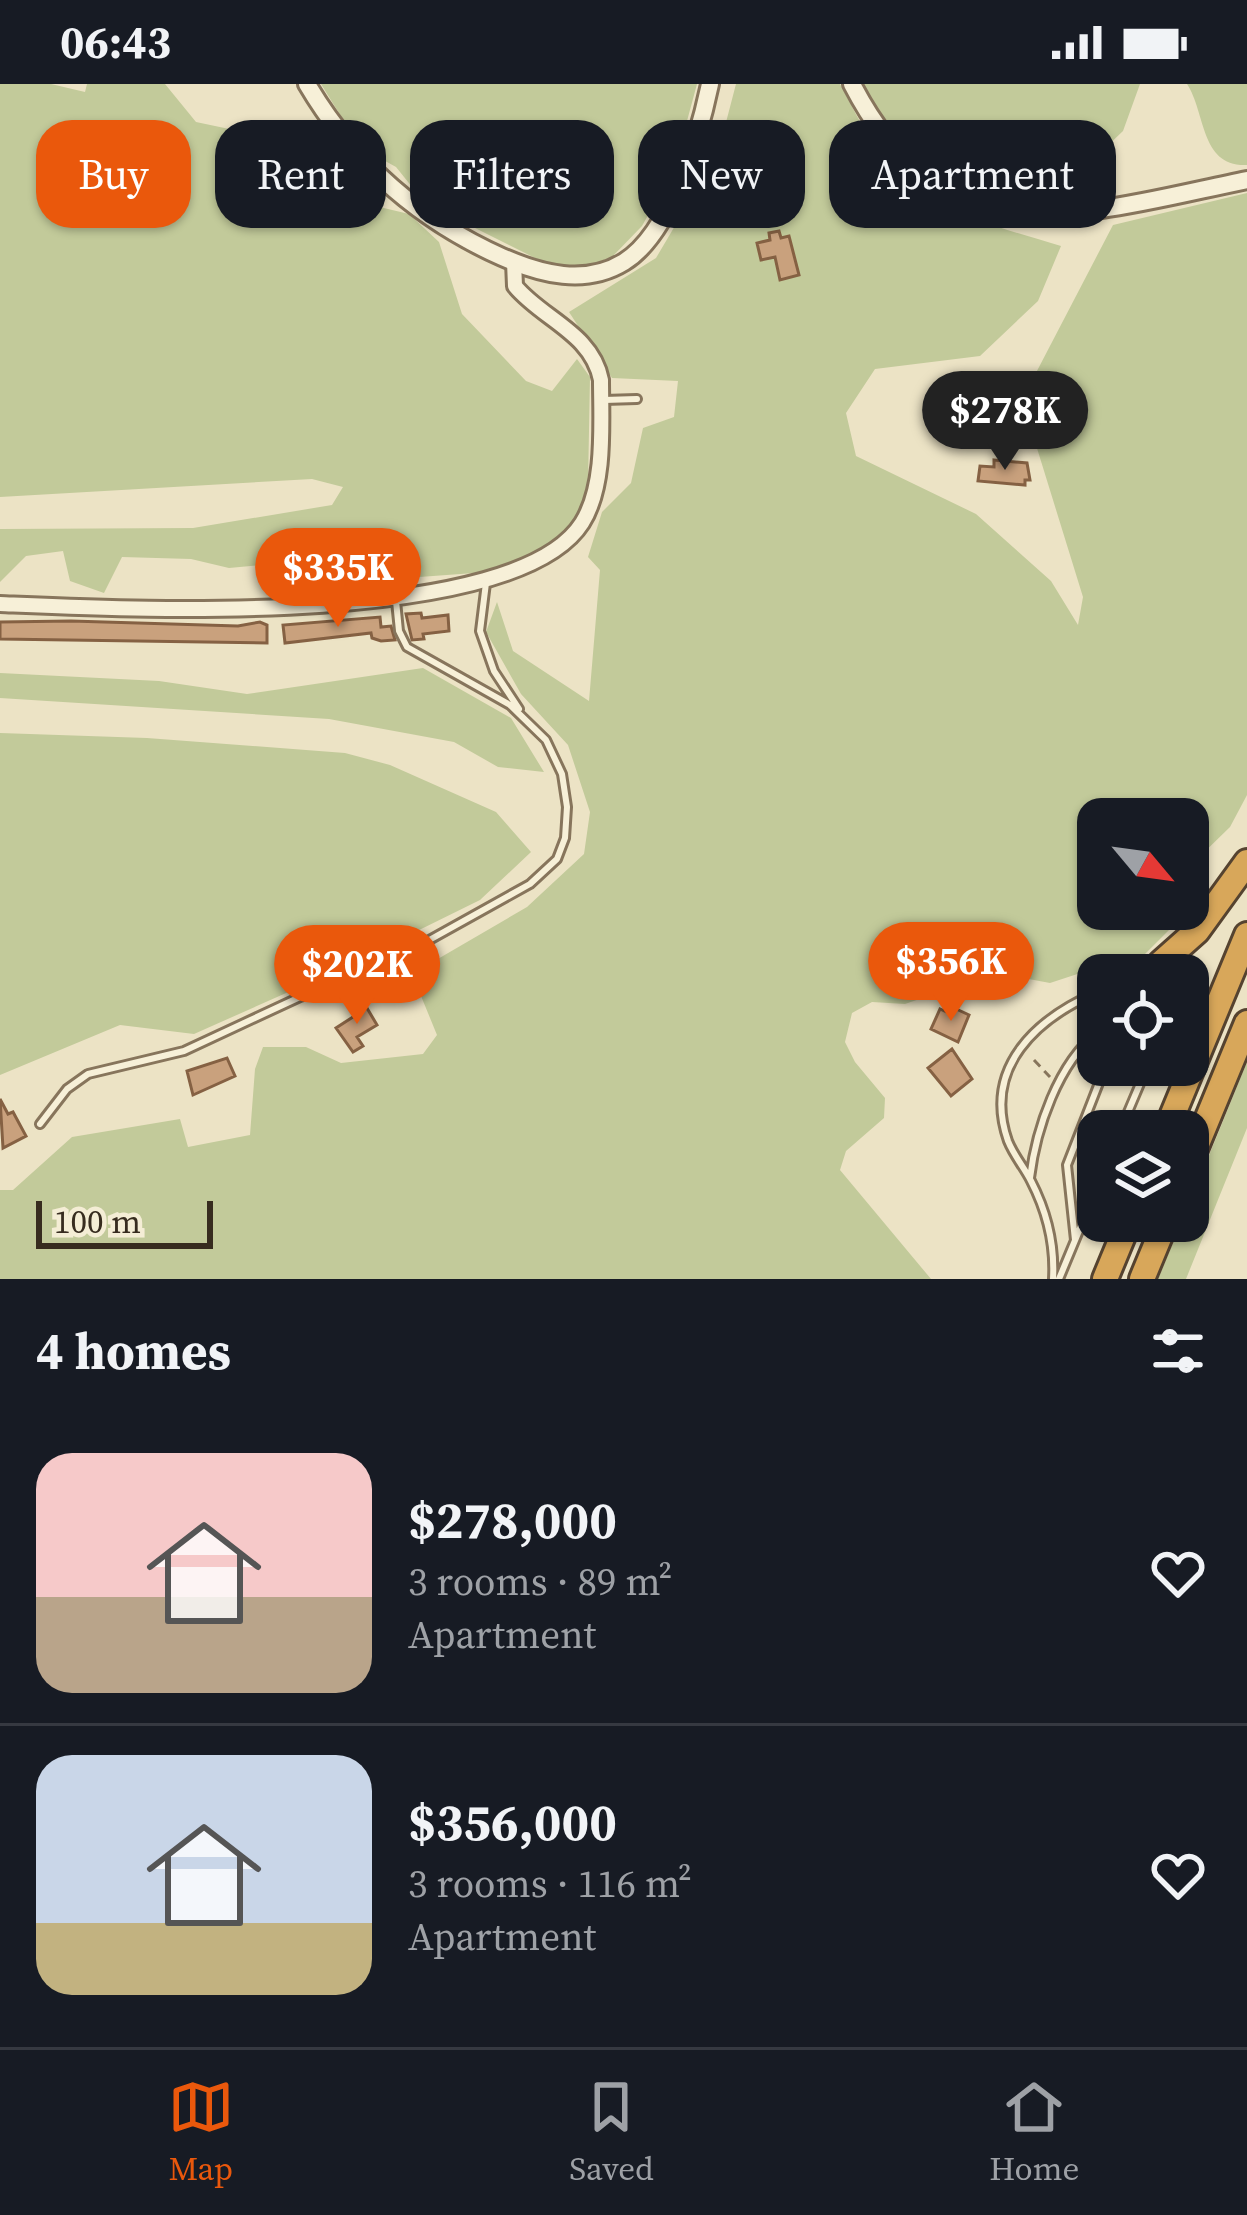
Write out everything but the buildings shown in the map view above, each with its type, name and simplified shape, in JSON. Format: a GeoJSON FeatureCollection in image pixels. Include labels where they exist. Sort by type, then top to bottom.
{"type":"FeatureCollection","features":[{"type":"Feature","properties":{"kind":"highway"},"geometry":{"type":"LineString","coordinates":[[1172,954],[1197,931],[1247,862]]}},
{"type":"Feature","properties":{"kind":"highway"},"geometry":{"type":"LineString","coordinates":[[1175,1110],[1247,935]]}},
{"type":"Feature","properties":{"kind":"highway"},"geometry":{"type":"LineString","coordinates":[[1209,1115],[1247,1023]]}},
{"type":"Feature","properties":{"kind":"highway"},"geometry":{"type":"LineString","coordinates":[[1105,1279],[1120,1242]]}},
{"type":"Feature","properties":{"kind":"highway"},"geometry":{"type":"LineString","coordinates":[[1142,1279],[1157,1242]]}},
{"type":"Feature","properties":{"kind":"street"},"geometry":{"type":"LineString","coordinates":[[307,84],[349,142],[397,193],[439,226],[514,262],[580,276],[610,269],[635,254],[667,209],[710,84]]}},
{"type":"Feature","properties":{"kind":"street"},"geometry":{"type":"LineString","coordinates":[[852,84],[878,127],[906,159],[938,184],[988,208],[1072,214],[1239,181]]}},
{"type":"Feature","properties":{"kind":"street"},"geometry":{"type":"LineString","coordinates":[[0,604],[273,608],[396,598],[486,580],[538,560],[581,525],[596,482],[599,368],[569,332],[519,292],[512,280],[514,262]]}},
{"type":"Feature","properties":{"kind":"lane"},"geometry":{"type":"LineString","coordinates":[[601,400],[637,399]]}},
{"type":"Feature","properties":{"kind":"lane"},"geometry":{"type":"LineString","coordinates":[[40,1124],[67,1088],[88,1074],[168,1057],[301,997],[361,978],[541,876],[561,849],[567,807],[562,774],[553,752],[494,671],[479,619],[486,580]]}},
{"type":"Feature","properties":{"kind":"lane"},"geometry":{"type":"LineString","coordinates":[[396,598],[399,631],[406,646],[525,716]]}},
{"type":"Feature","properties":{"kind":"lane"},"geometry":{"type":"LineString","coordinates":[[1056,1279],[1051,1234],[1030,1178],[1007,1138],[1004,1103],[1010,1068],[1031,1033],[1046,1018],[1077,1002]]}},
{"type":"Feature","properties":{"kind":"lane"},"geometry":{"type":"LineString","coordinates":[[1030,1178],[1037,1139],[1077,1052]]}},
{"type":"Feature","properties":{"kind":"lane"},"geometry":{"type":"LineString","coordinates":[[1075,1240],[1066,1165],[1098,1086]]}},
{"type":"Feature","properties":{"kind":"lane"},"geometry":{"type":"LineString","coordinates":[[1056,1279],[1077,1235]]}},
{"type":"Feature","properties":{"kind":"path"},"geometry":{"type":"LineString","coordinates":[[1034,1060],[1054,1081]]}},
{"type":"Feature","properties":{"kind":"green space"},"geometry":{"type":"Polygon","coordinates":[[[0,84],[51,84],[85,92],[87,84],[165,84],[196,122],[215,126],[215,228],[386,228],[386,209],[409,214],[410,228],[424,228],[439,242],[462,314],[526,381],[552,391],[577,359],[590,377],[588,484],[580,513],[562,537],[524,560],[488,572],[378,580],[345,566],[295,562],[229,568],[191,559],[122,557],[104,593],[70,581],[63,551],[26,556],[0,582],[0,529],[193,528],[332,505],[343,487],[312,479],[0,497],[0,84]]]}},
{"type":"Feature","properties":{"kind":"green space"},"geometry":{"type":"Polygon","coordinates":[[[321,84],[697,84],[687,120],[638,120],[640,228],[612,257],[593,264],[553,267],[475,228],[614,228],[614,120],[410,120],[410,184],[386,161],[386,120],[343,120],[321,84]]]}},
{"type":"Feature","properties":{"kind":"green space"},"geometry":{"type":"Polygon","coordinates":[[[736,84],[840,84],[859,120],[829,120],[829,228],[1003,228],[1061,246],[1038,301],[980,356],[875,369],[846,413],[856,456],[976,514],[1051,581],[1078,625],[1083,597],[1036,445],[1026,392],[1111,228],[1247,193],[1247,795],[1230,827],[1209,848],[1209,798],[1077,798],[1077,930],[1169,930],[1145,954],[1077,954],[1077,974],[1050,983],[1018,977],[992,985],[966,983],[905,1004],[872,1002],[852,1013],[845,1042],[885,1098],[884,1118],[846,1151],[840,1170],[931,1279],[0,1279],[0,1190],[13,1190],[72,1137],[180,1119],[188,1147],[250,1135],[255,1069],[263,1047],[306,1047],[341,1063],[423,1054],[437,1035],[412,974],[527,907],[584,854],[590,812],[568,745],[521,694],[486,632],[497,602],[513,651],[589,701],[600,570],[588,557],[602,512],[631,483],[643,428],[674,417],[678,381],[612,378],[569,312],[656,258],[674,228],[805,228],[805,120],[727,120],[736,84]]]}},
{"type":"Feature","properties":{"kind":"green space"},"geometry":{"type":"Polygon","coordinates":[[[860,84],[1140,84],[1123,131],[1116,138],[1116,120],[884,118],[860,84]]]}},
{"type":"Feature","properties":{"kind":"green space"},"geometry":{"type":"Polygon","coordinates":[[[1187,84],[1247,84],[1247,165],[1232,163],[1212,148],[1187,84]]]}},
{"type":"Feature","properties":{"kind":"green space"},"geometry":{"type":"Polygon","coordinates":[[[423,668],[511,718],[544,772],[498,767],[454,742],[329,719],[0,698],[0,673],[159,681],[247,694],[423,668]]]}},
{"type":"Feature","properties":{"kind":"green space"},"geometry":{"type":"Polygon","coordinates":[[[0,733],[345,753],[390,765],[496,812],[531,852],[480,900],[194,1034],[120,1025],[0,1075],[0,733]]]}},
{"type":"Feature","properties":{"kind":"green space"},"geometry":{"type":"Polygon","coordinates":[[[1247,1062],[1247,1128],[1209,1222],[1209,1155],[1247,1062]]]}},
{"type":"Feature","properties":{"kind":"green space"},"geometry":{"type":"Polygon","coordinates":[[[1173,1242],[1201,1242],[1186,1279],[1158,1279],[1173,1242]]]}}]}
